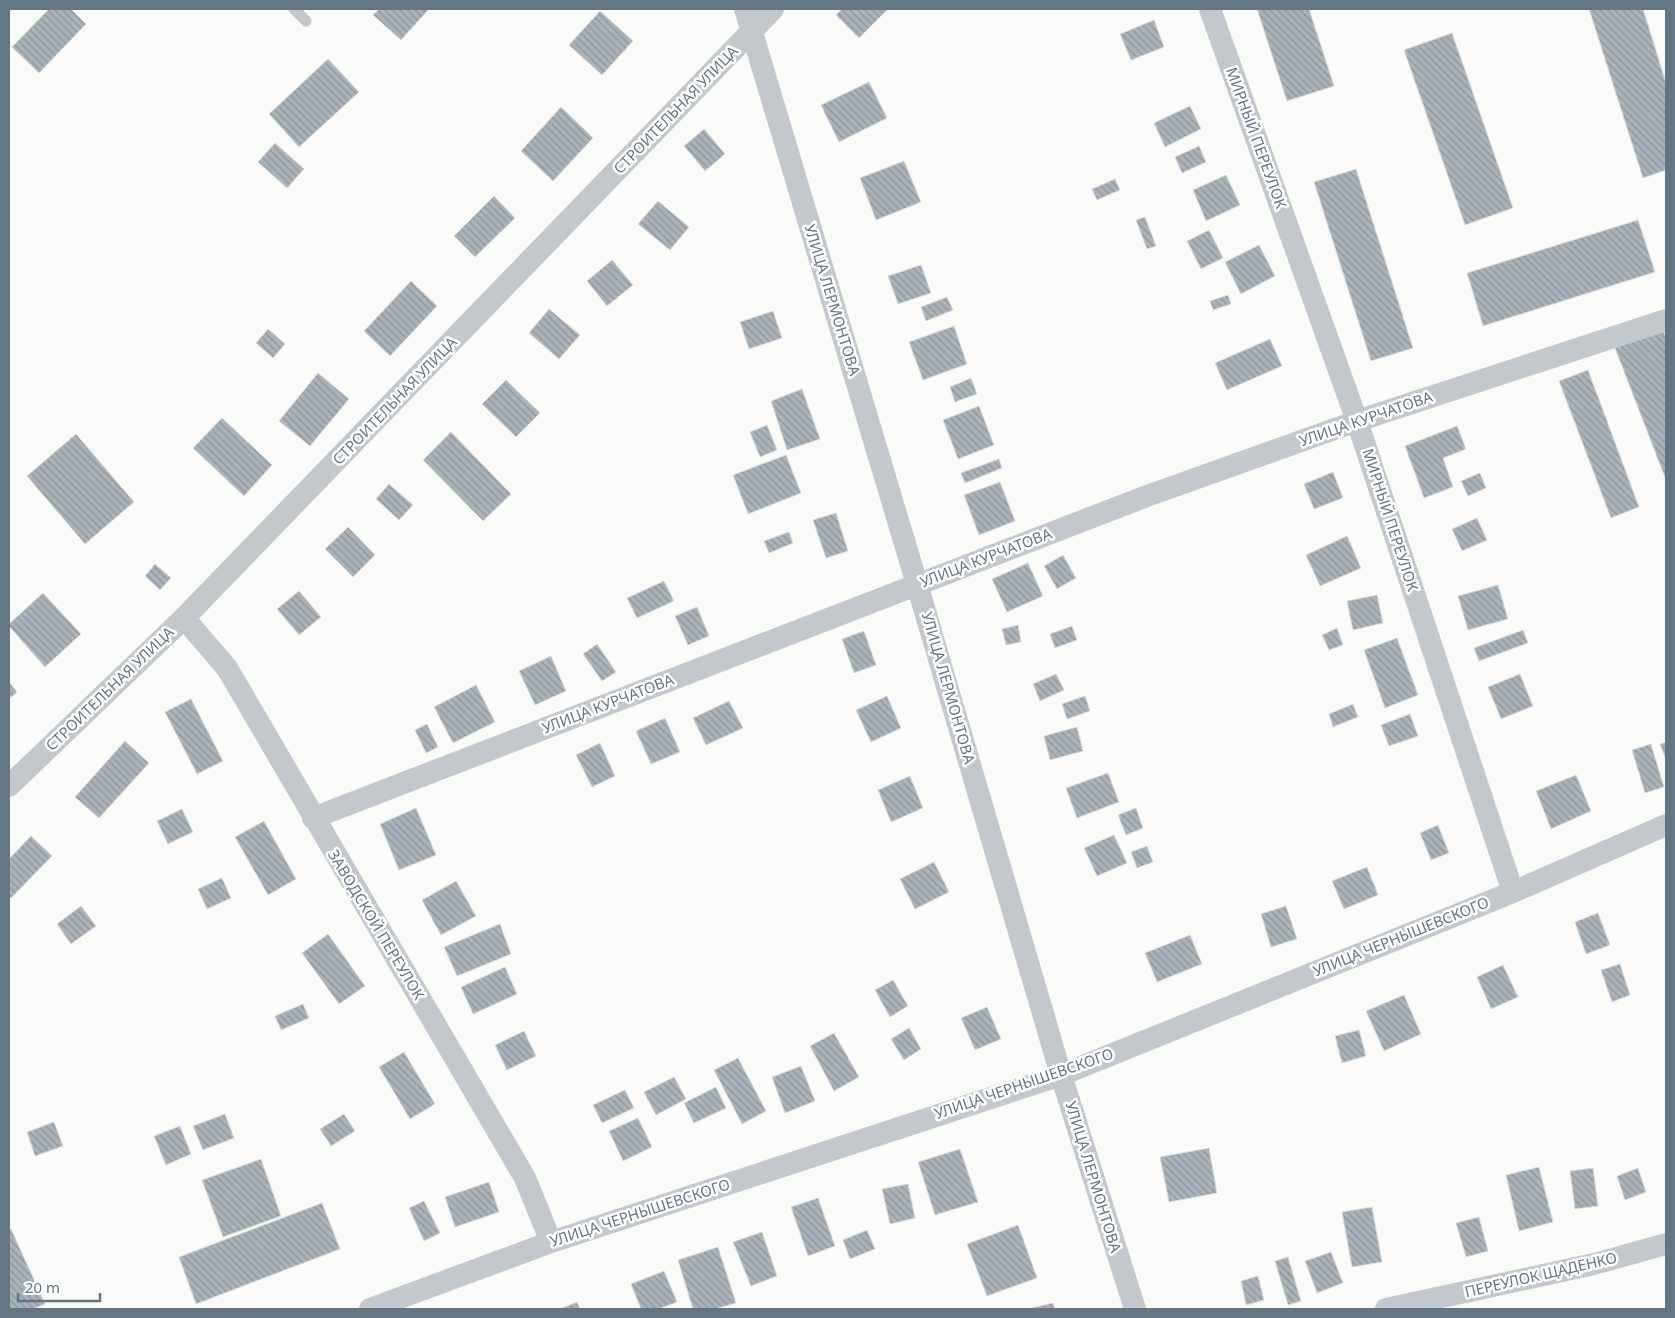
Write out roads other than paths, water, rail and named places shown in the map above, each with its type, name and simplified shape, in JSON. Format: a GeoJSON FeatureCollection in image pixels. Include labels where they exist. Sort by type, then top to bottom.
{"type":"FeatureCollection","features":[{"type":"Feature","properties":{"kind":"street","name":"УЛИЦА ЛЕРМОНТОВА"},"geometry":{"type":"LineString","coordinates":[[745,9],[1061,1075],[1134,1309]]}},
{"type":"Feature","properties":{"kind":"street","name":"СТРОИТЕЛЬНАЯ УЛИЦА"},"geometry":{"type":"LineString","coordinates":[[9,786],[184,618],[773,9]]}},
{"type":"Feature","properties":{"kind":"street","name":"МИРНЫЙ ПЕРЕУЛОК"},"geometry":{"type":"LineString","coordinates":[[1210,9],[1357,421],[1513,892]]}},
{"type":"Feature","properties":{"kind":"street","name":"УЛИЦА КУРЧАТОВА"},"geometry":{"type":"LineString","coordinates":[[313,818],[1147,496],[1357,421],[1666,320]]}},
{"type":"Feature","properties":{"kind":"street","name":"ЗАВОДСКОЙ ПЕРЕУЛОК"},"geometry":{"type":"LineString","coordinates":[[184,618],[227,668],[525,1178],[551,1242]]}},
{"type":"Feature","properties":{"kind":"street","name":"УЛИЦА ЧЕРНЫШЕВСКОГО"},"geometry":{"type":"LineString","coordinates":[[370,1309],[551,1242],[1061,1075],[1513,892],[1666,825]]}},
{"type":"Feature","properties":{"kind":"street","name":"ПЕРЕУЛОК ЩАДЕНКО"},"geometry":{"type":"LineString","coordinates":[[1386,1309],[1594,1264],[1666,1244]]}},
{"type":"Feature","properties":{"kind":"lane"},"geometry":{"type":"LineString","coordinates":[[294,9],[306,21]]}}]}
